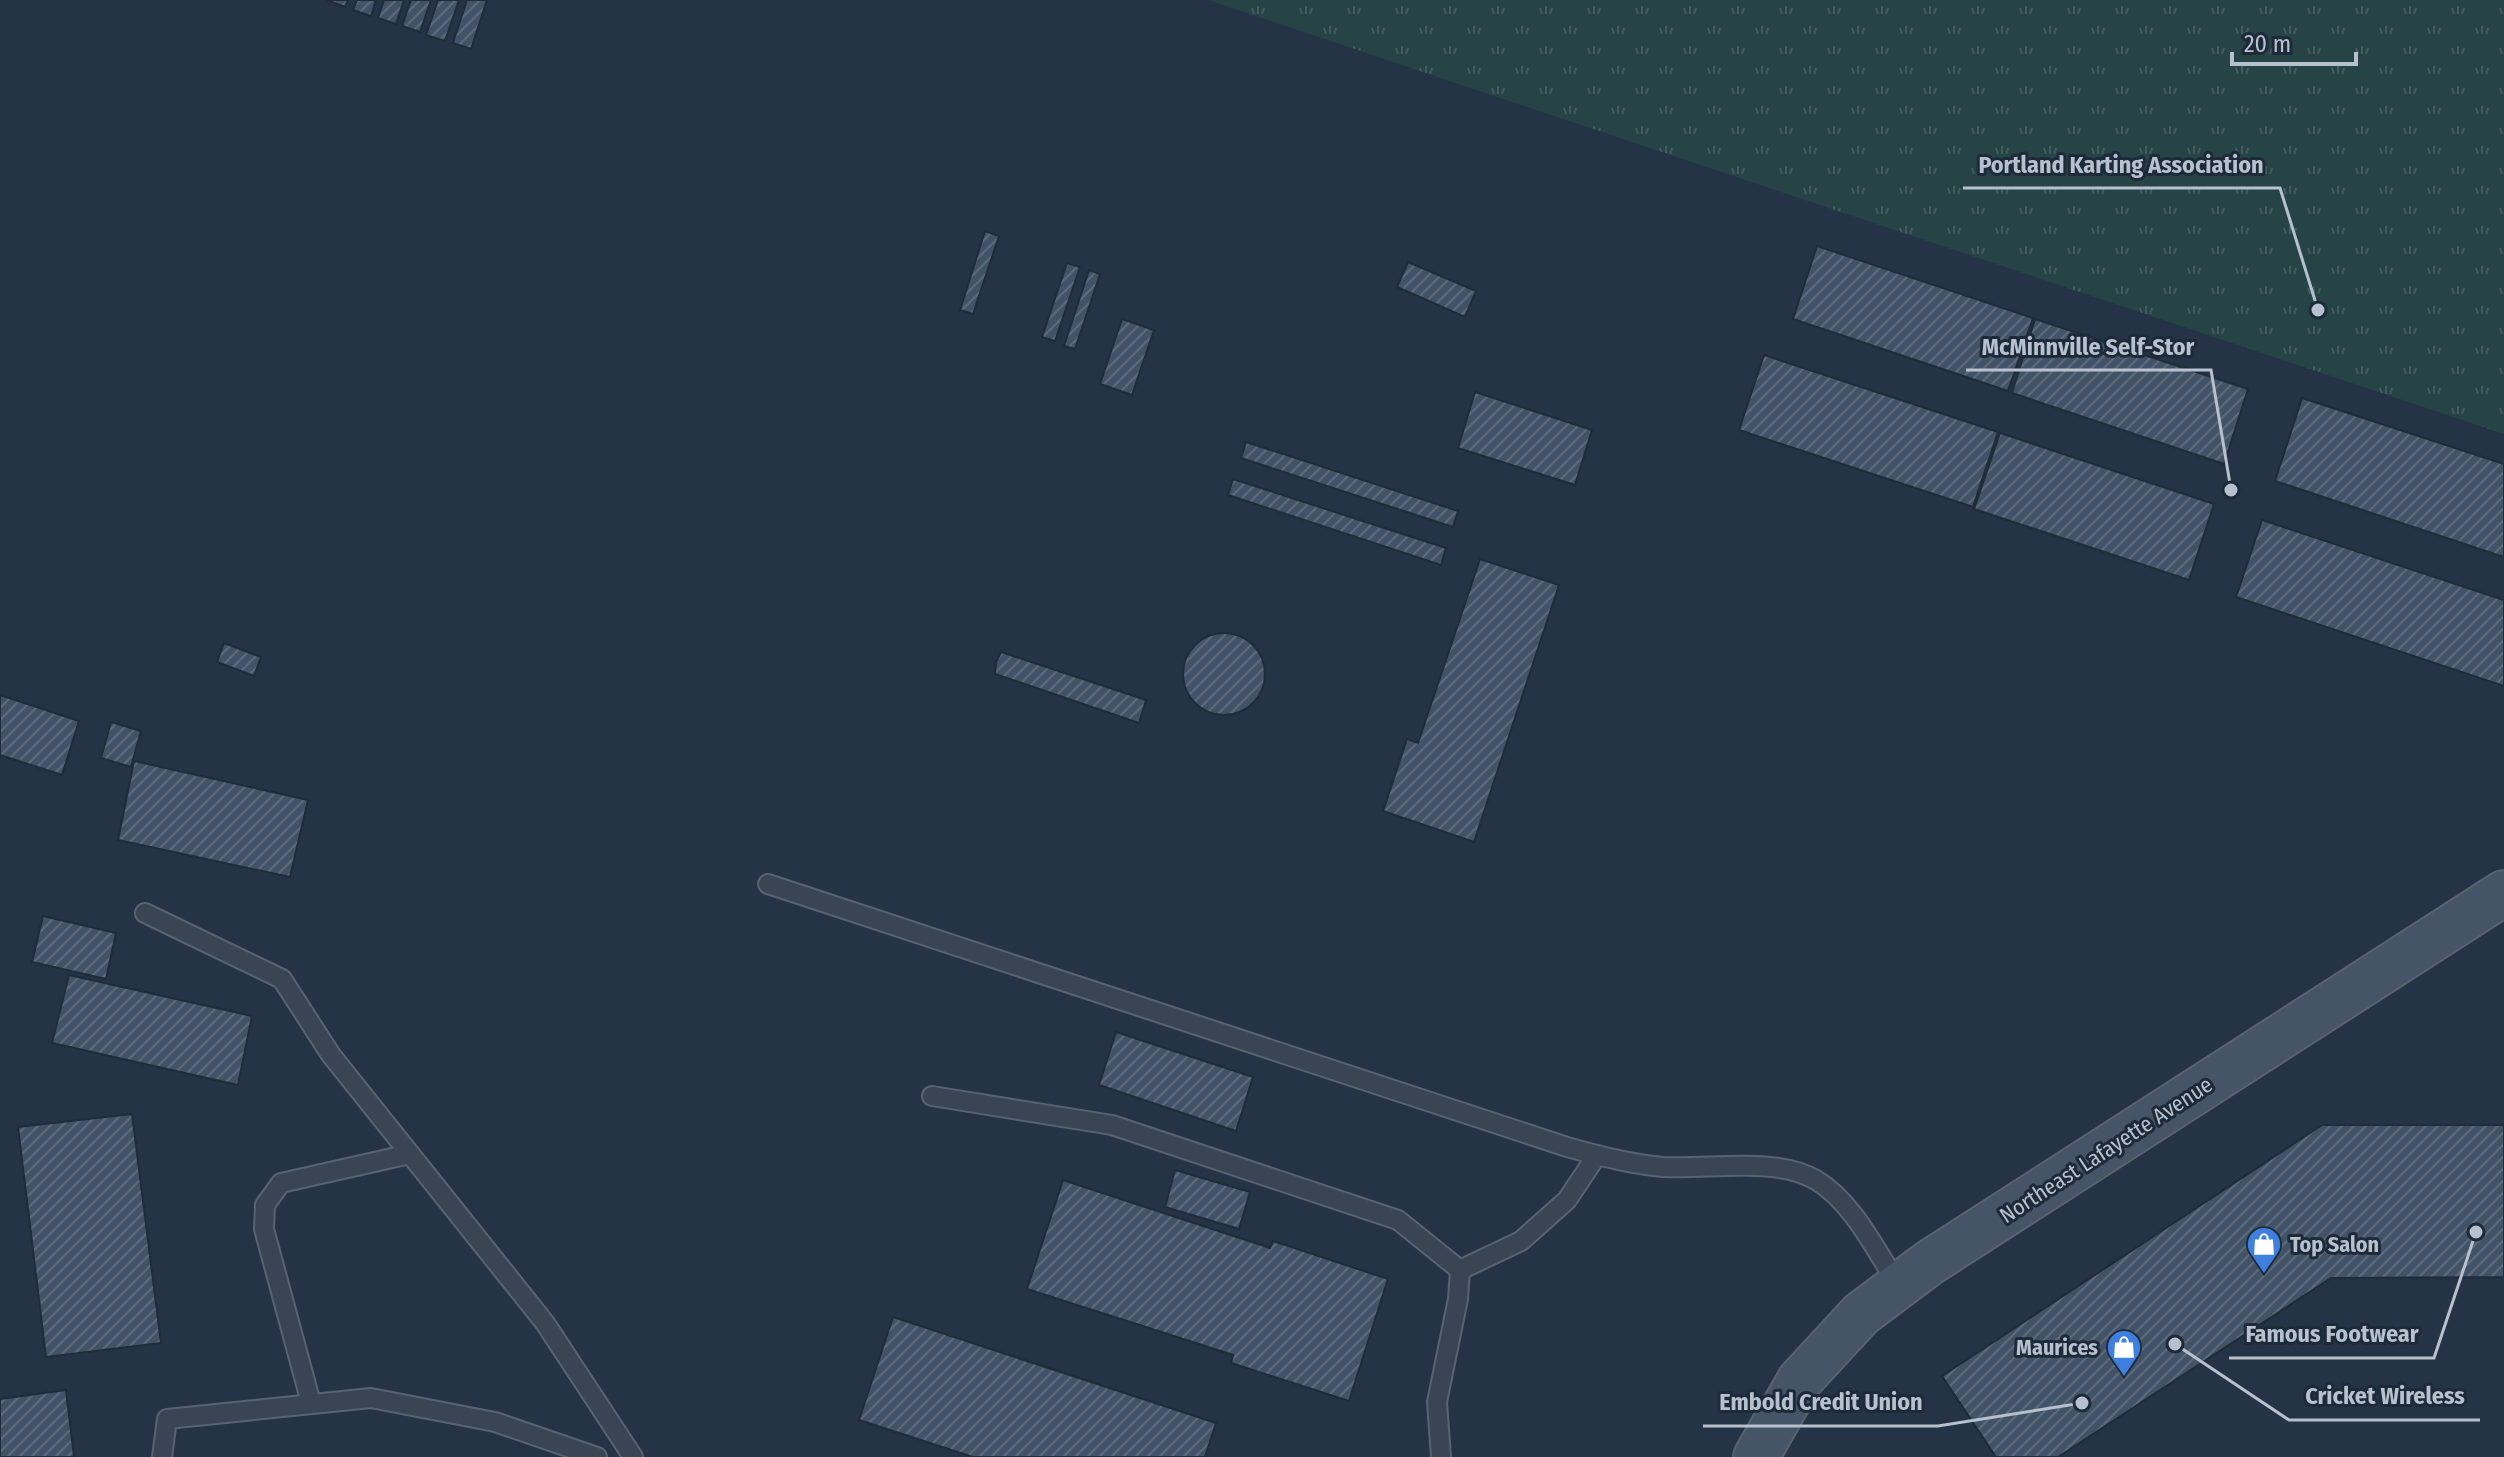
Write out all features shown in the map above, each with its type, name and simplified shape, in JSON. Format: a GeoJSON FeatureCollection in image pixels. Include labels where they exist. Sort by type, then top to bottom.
{"type":"FeatureCollection","features":[{"type":"Feature","properties":{"kind":"main road","name":"Northeast Lafayette Avenue"},"geometry":{"type":"LineString","coordinates":[[1756,1457],[1800,1380],[1861,1314],[1929,1263],[2504,893]]}},
{"type":"Feature","properties":{"kind":"lane"},"geometry":{"type":"LineString","coordinates":[[768,884],[1623,1163],[1668,1167],[1778,1168],[1815,1179],[1844,1204],[1899,1286]]}},
{"type":"Feature","properties":{"kind":"lane"},"geometry":{"type":"LineString","coordinates":[[145,913],[282,979],[331,1055],[545,1323],[633,1457]]}},
{"type":"Feature","properties":{"kind":"lane"},"geometry":{"type":"LineString","coordinates":[[932,1096],[1112,1125],[1398,1220],[1460,1270]]}},
{"type":"Feature","properties":{"kind":"lane"},"geometry":{"type":"LineString","coordinates":[[311,1403],[264,1229],[265,1205],[281,1183],[410,1154]]}},
{"type":"Feature","properties":{"kind":"lane"},"geometry":{"type":"LineString","coordinates":[[1460,1270],[1521,1241],[1567,1200],[1597,1155]]}},
{"type":"Feature","properties":{"kind":"lane"},"geometry":{"type":"LineString","coordinates":[[1441,1457],[1437,1402],[1458,1299],[1460,1270]]}},
{"type":"Feature","properties":{"kind":"lane"},"geometry":{"type":"LineString","coordinates":[[162,1457],[167,1419],[371,1398],[495,1422],[550,1449],[597,1457]]}},
{"type":"Feature","properties":{"kind":"green space"},"geometry":{"type":"Polygon","coordinates":[[[1208,0],[2504,0],[2504,434],[1208,0]]]}},
{"type":"Feature","properties":{"kind":"building"},"geometry":{"type":"Polygon","coordinates":[[[327,0],[348,0],[345,7],[327,0]]]}},
{"type":"Feature","properties":{"kind":"building"},"geometry":{"type":"Polygon","coordinates":[[[357,0],[376,0],[371,16],[353,10],[357,0]]]}},
{"type":"Feature","properties":{"kind":"building"},"geometry":{"type":"Polygon","coordinates":[[[384,0],[404,0],[396,24],[378,18],[384,0]]]}},
{"type":"Feature","properties":{"kind":"building"},"geometry":{"type":"Polygon","coordinates":[[[411,0],[431,0],[420,32],[402,26],[411,0]]]}},
{"type":"Feature","properties":{"kind":"building"},"geometry":{"type":"Polygon","coordinates":[[[438,0],[459,0],[445,41],[426,35],[438,0]]]}},
{"type":"Feature","properties":{"kind":"building"},"geometry":{"type":"Polygon","coordinates":[[[467,0],[487,0],[471,49],[453,43],[467,0]]]}},
{"type":"Feature","properties":{"kind":"building"},"geometry":{"type":"Polygon","coordinates":[[[985,231],[999,236],[973,314],[960,310],[985,231]]]}},
{"type":"Feature","properties":{"kind":"building"},"geometry":{"type":"Polygon","coordinates":[[[1817,246],[2033,318],[2008,391],[1793,319],[1817,246]]]}},
{"type":"Feature","properties":{"kind":"building"},"geometry":{"type":"Polygon","coordinates":[[[1408,262],[1476,291],[1465,317],[1397,287],[1408,262]]]}},
{"type":"Feature","properties":{"kind":"building"},"geometry":{"type":"Polygon","coordinates":[[[1067,263],[1080,267],[1055,341],[1042,337],[1067,263]]]}},
{"type":"Feature","properties":{"kind":"building"},"geometry":{"type":"Polygon","coordinates":[[[1089,270],[1100,274],[1075,349],[1064,346],[1089,270]]]}},
{"type":"Feature","properties":{"kind":"building"},"geometry":{"type":"Polygon","coordinates":[[[1122,319],[1154,330],[1132,395],[1100,384],[1122,319]]]}},
{"type":"Feature","properties":{"kind":"building"},"geometry":{"type":"Polygon","coordinates":[[[2035,319],[2248,389],[2224,464],[2012,393],[2035,319]]]}},
{"type":"Feature","properties":{"kind":"building"},"geometry":{"type":"Polygon","coordinates":[[[1764,355],[1998,432],[1973,507],[1739,430],[1764,355]]]}},
{"type":"Feature","properties":{"kind":"building"},"geometry":{"type":"Polygon","coordinates":[[[1475,392],[1592,430],[1575,485],[1458,448],[1475,392]]]}},
{"type":"Feature","properties":{"kind":"building"},"geometry":{"type":"Polygon","coordinates":[[[2302,398],[2504,464],[2504,557],[2275,481],[2302,398]]]}},
{"type":"Feature","properties":{"kind":"building"},"geometry":{"type":"Polygon","coordinates":[[[2000,433],[2214,504],[2189,580],[1974,509],[2000,433]]]}},
{"type":"Feature","properties":{"kind":"building"},"geometry":{"type":"Polygon","coordinates":[[[1246,442],[1458,511],[1453,527],[1241,458],[1246,442]]]}},
{"type":"Feature","properties":{"kind":"building"},"geometry":{"type":"Polygon","coordinates":[[[1233,479],[1446,548],[1441,565],[1228,495],[1233,479]]]}},
{"type":"Feature","properties":{"kind":"building"},"geometry":{"type":"Polygon","coordinates":[[[2262,520],[2504,600],[2504,686],[2236,597],[2262,520]]]}},
{"type":"Feature","properties":{"kind":"building"},"geometry":{"type":"Polygon","coordinates":[[[1480,559],[1559,585],[1474,842],[1383,811],[1407,739],[1418,743],[1480,559]]]}},
{"type":"Feature","properties":{"kind":"building"},"geometry":{"type":"Polygon","coordinates":[[[1224,633],[1240,636],[1253,645],[1262,658],[1265,674],[1262,690],[1253,703],[1240,712],[1224,715],[1208,712],[1195,703],[1186,690],[1183,674],[1186,658],[1195,645],[1208,636],[1224,633]]]}},
{"type":"Feature","properties":{"kind":"building"},"geometry":{"type":"Polygon","coordinates":[[[224,643],[261,657],[254,676],[217,662],[224,643]]]}},
{"type":"Feature","properties":{"kind":"building"},"geometry":{"type":"Polygon","coordinates":[[[1001,652],[1146,700],[1139,723],[995,674],[1001,652]]]}},
{"type":"Feature","properties":{"kind":"building"},"geometry":{"type":"Polygon","coordinates":[[[0,695],[79,721],[62,775],[0,755],[0,695]]]}},
{"type":"Feature","properties":{"kind":"building"},"geometry":{"type":"Polygon","coordinates":[[[111,722],[141,731],[131,767],[101,758],[111,722]]]}},
{"type":"Feature","properties":{"kind":"building"},"geometry":{"type":"Polygon","coordinates":[[[134,761],[308,800],[290,877],[118,840],[134,761]]]}},
{"type":"Feature","properties":{"kind":"building"},"geometry":{"type":"Polygon","coordinates":[[[43,916],[116,933],[106,979],[32,962],[43,916]]]}},
{"type":"Feature","properties":{"kind":"building"},"geometry":{"type":"Polygon","coordinates":[[[69,975],[252,1016],[238,1085],[52,1043],[69,975]]]}},
{"type":"Feature","properties":{"kind":"building"},"geometry":{"type":"Polygon","coordinates":[[[1116,1032],[1253,1077],[1236,1131],[1099,1085],[1116,1032]]]}},
{"type":"Feature","properties":{"kind":"building"},"geometry":{"type":"Polygon","coordinates":[[[132,1114],[161,1343],[46,1357],[18,1127],[132,1114]]]}},
{"type":"Feature","properties":{"kind":"building"},"geometry":{"type":"Polygon","coordinates":[[[2322,1125],[2504,1125],[2504,1277],[2331,1278],[2058,1457],[1996,1457],[1942,1376],[2322,1125]]]}},
{"type":"Feature","properties":{"kind":"building"},"geometry":{"type":"Polygon","coordinates":[[[1175,1170],[1250,1192],[1239,1229],[1165,1207],[1175,1170]]]}},
{"type":"Feature","properties":{"kind":"building"},"geometry":{"type":"Polygon","coordinates":[[[1063,1180],[1270,1248],[1273,1241],[1388,1279],[1349,1401],[1231,1363],[1233,1355],[1027,1289],[1063,1180]]]}},
{"type":"Feature","properties":{"kind":"building"},"geometry":{"type":"Polygon","coordinates":[[[893,1317],[1216,1423],[1205,1457],[973,1457],[859,1420],[893,1317]]]}},
{"type":"Feature","properties":{"kind":"building"},"geometry":{"type":"Polygon","coordinates":[[[66,1390],[74,1457],[0,1457],[0,1399],[66,1390]]]}},
{"type":"Feature","properties":{"kind":"place","name":"Portland Karting Association"},"geometry":{"type":"Point","coordinates":[2318,310]}},
{"type":"Feature","properties":{"kind":"place","name":"McMinnville Self-Stor"},"geometry":{"type":"Point","coordinates":[2231,490]}},
{"type":"Feature","properties":{"kind":"place","name":"Famous Footwear"},"geometry":{"type":"Point","coordinates":[2476,1232]}},
{"type":"Feature","properties":{"kind":"place","name":"Top Salon"},"geometry":{"type":"Point","coordinates":[2264,1275]}},
{"type":"Feature","properties":{"kind":"place","name":"Cricket Wireless"},"geometry":{"type":"Point","coordinates":[2175,1344]}},
{"type":"Feature","properties":{"kind":"place","name":"Maurices"},"geometry":{"type":"Point","coordinates":[2124,1378]}},
{"type":"Feature","properties":{"kind":"place","name":"Embold Credit Union"},"geometry":{"type":"Point","coordinates":[2082,1403]}}]}
